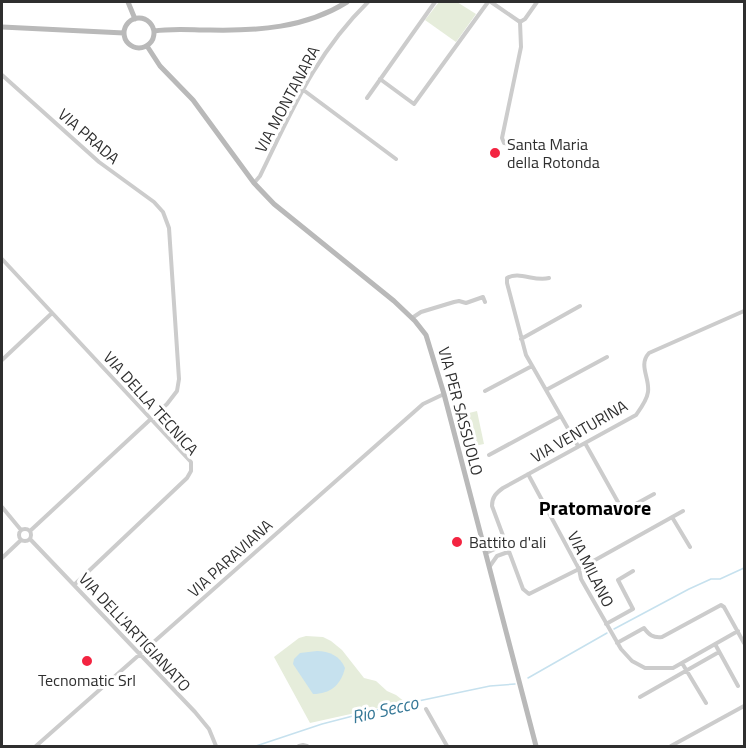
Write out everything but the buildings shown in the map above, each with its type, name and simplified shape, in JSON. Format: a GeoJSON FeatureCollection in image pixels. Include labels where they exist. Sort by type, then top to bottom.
{"type":"FeatureCollection","features":[{"type":"Feature","properties":{"kind":"main road"},"geometry":{"type":"LineString","coordinates":[[129,2],[135,19]]}},
{"type":"Feature","properties":{"kind":"main road"},"geometry":{"type":"LineString","coordinates":[[154,31],[260,30],[299,23],[334,10],[347,2]]}},
{"type":"Feature","properties":{"kind":"main road"},"geometry":{"type":"LineString","coordinates":[[135,19],[148,20],[154,31],[152,42],[138,48],[130,45],[124,33],[129,22],[135,19]]}},
{"type":"Feature","properties":{"kind":"main road"},"geometry":{"type":"LineString","coordinates":[[2,27],[124,33]]}},
{"type":"Feature","properties":{"kind":"main road","name":"VIA PER SASSUOLO"},"geometry":{"type":"LineString","coordinates":[[147,46],[160,66],[193,100],[254,183],[274,204],[412,318],[426,335],[431,345],[536,747]]}},
{"type":"Feature","properties":{"kind":"street"},"geometry":{"type":"LineString","coordinates":[[334,10],[342,2]]}},
{"type":"Feature","properties":{"kind":"street","name":"VIA MONTANARA"},"geometry":{"type":"LineString","coordinates":[[254,183],[260,176],[302,89],[332,42],[368,2]]}},
{"type":"Feature","properties":{"kind":"street"},"geometry":{"type":"LineString","coordinates":[[367,98],[435,2]]}},
{"type":"Feature","properties":{"kind":"street"},"geometry":{"type":"LineString","coordinates":[[380,80],[414,104],[490,2],[520,22]]}},
{"type":"Feature","properties":{"kind":"street"},"geometry":{"type":"LineString","coordinates":[[520,22],[525,19],[537,2]]}},
{"type":"Feature","properties":{"kind":"street"},"geometry":{"type":"LineString","coordinates":[[520,22],[521,47],[502,138],[504,143],[525,146],[529,151]]}},
{"type":"Feature","properties":{"kind":"street","name":"VIA PRADA"},"geometry":{"type":"LineString","coordinates":[[2,75],[99,162],[154,202],[163,212],[169,228],[179,379],[177,391],[151,418]]}},
{"type":"Feature","properties":{"kind":"street"},"geometry":{"type":"LineString","coordinates":[[302,89],[396,159]]}},
{"type":"Feature","properties":{"kind":"street","name":"VIA DELLA TECNICA"},"geometry":{"type":"LineString","coordinates":[[2,260],[189,458],[192,466],[189,475],[74,585]]}},
{"type":"Feature","properties":{"kind":"street"},"geometry":{"type":"LineString","coordinates":[[549,278],[513,276],[507,278],[521,339],[532,366],[578,446]]}},
{"type":"Feature","properties":{"kind":"street"},"geometry":{"type":"LineString","coordinates":[[412,318],[421,312],[459,301],[466,303],[483,297],[485,302]]}},
{"type":"Feature","properties":{"kind":"street"},"geometry":{"type":"LineString","coordinates":[[521,339],[580,306]]}},
{"type":"Feature","properties":{"kind":"street","name":"VIA VENTURINA"},"geometry":{"type":"LineString","coordinates":[[579,569],[527,594],[523,590],[508,552],[492,501],[499,491],[636,415],[648,394],[648,380],[643,365],[649,354],[744,311]]}},
{"type":"Feature","properties":{"kind":"street"},"geometry":{"type":"LineString","coordinates":[[2,360],[52,313]]}},
{"type":"Feature","properties":{"kind":"street"},"geometry":{"type":"LineString","coordinates":[[546,390],[607,357]]}},
{"type":"Feature","properties":{"kind":"street"},"geometry":{"type":"LineString","coordinates":[[485,391],[532,366]]}},
{"type":"Feature","properties":{"kind":"street","name":"VIA PARAVIANA"},"geometry":{"type":"LineString","coordinates":[[36,747],[423,404],[444,394]]}},
{"type":"Feature","properties":{"kind":"street"},"geometry":{"type":"LineString","coordinates":[[489,455],[561,416]]}},
{"type":"Feature","properties":{"kind":"street"},"geometry":{"type":"LineString","coordinates":[[30,531],[151,418]]}},
{"type":"Feature","properties":{"kind":"street"},"geometry":{"type":"LineString","coordinates":[[585,443],[623,511],[654,494]]}},
{"type":"Feature","properties":{"kind":"street","name":"VIA MILANO"},"geometry":{"type":"LineString","coordinates":[[528,474],[579,569],[581,579],[617,643],[632,662],[645,668],[673,668],[738,631]]}},
{"type":"Feature","properties":{"kind":"street"},"geometry":{"type":"LineString","coordinates":[[2,507],[21,530]]}},
{"type":"Feature","properties":{"kind":"street"},"geometry":{"type":"LineString","coordinates":[[579,569],[684,511]]}},
{"type":"Feature","properties":{"kind":"street"},"geometry":{"type":"LineString","coordinates":[[672,517],[690,547]]}},
{"type":"Feature","properties":{"kind":"street"},"geometry":{"type":"LineString","coordinates":[[21,530],[30,531]]}},
{"type":"Feature","properties":{"kind":"street"},"geometry":{"type":"LineString","coordinates":[[21,530],[19,535],[21,540]]}},
{"type":"Feature","properties":{"kind":"street"},"geometry":{"type":"LineString","coordinates":[[2,558],[21,540],[30,539],[32,536],[30,531]]}},
{"type":"Feature","properties":{"kind":"street","name":"VIA DELL'ARTIGIANATO"},"geometry":{"type":"LineString","coordinates":[[30,539],[203,722],[213,737],[216,747]]}},
{"type":"Feature","properties":{"kind":"street"},"geometry":{"type":"LineString","coordinates":[[486,556],[506,544]]}},
{"type":"Feature","properties":{"kind":"street"},"geometry":{"type":"LineString","coordinates":[[484,545],[497,548]]}},
{"type":"Feature","properties":{"kind":"street"},"geometry":{"type":"LineString","coordinates":[[486,556],[497,556],[508,552]]}},
{"type":"Feature","properties":{"kind":"street"},"geometry":{"type":"LineString","coordinates":[[489,567],[497,556]]}},
{"type":"Feature","properties":{"kind":"street"},"geometry":{"type":"LineString","coordinates":[[606,624],[633,609],[618,580],[633,571]]}},
{"type":"Feature","properties":{"kind":"street"},"geometry":{"type":"LineString","coordinates":[[617,643],[644,628],[651,636],[662,637],[721,605],[744,643]]}},
{"type":"Feature","properties":{"kind":"street"},"geometry":{"type":"LineString","coordinates":[[715,644],[738,686]]}},
{"type":"Feature","properties":{"kind":"street"},"geometry":{"type":"LineString","coordinates":[[640,697],[719,652]]}},
{"type":"Feature","properties":{"kind":"street"},"geometry":{"type":"LineString","coordinates":[[682,663],[706,703]]}},
{"type":"Feature","properties":{"kind":"street"},"geometry":{"type":"LineString","coordinates":[[671,747],[744,706]]}},
{"type":"Feature","properties":{"kind":"street"},"geometry":{"type":"LineString","coordinates":[[426,709],[447,747]]}},
{"type":"Feature","properties":{"kind":"street"},"geometry":{"type":"LineString","coordinates":[[299,747],[303,745],[308,747]]}},
{"type":"Feature","properties":{"kind":"green space"},"geometry":{"type":"Polygon","coordinates":[[[439,2],[457,2],[476,14],[456,42],[425,20],[439,2]]]}},
{"type":"Feature","properties":{"kind":"green space"},"geometry":{"type":"Polygon","coordinates":[[[477,411],[484,444],[469,447],[461,415],[477,411]]]}},
{"type":"Feature","properties":{"kind":"green space"},"geometry":{"type":"Polygon","coordinates":[[[323,637],[331,641],[342,650],[364,678],[376,681],[405,702],[310,723],[274,657],[299,638],[323,637]]]}},
{"type":"Feature","properties":{"kind":"water"},"geometry":{"type":"Polygon","coordinates":[[[317,651],[334,655],[345,668],[338,684],[325,692],[313,694],[293,664],[294,659],[300,653],[317,651]]]}},
{"type":"Feature","properties":{"kind":"waterway","name":"Rio Secco"},"geometry":{"type":"LineString","coordinates":[[614,629],[689,589],[744,568]]}},
{"type":"Feature","properties":{"kind":"waterway","name":"Rio Secco"},"geometry":{"type":"LineString","coordinates":[[528,678],[607,633]]}},
{"type":"Feature","properties":{"kind":"waterway","name":"Rio Secco"},"geometry":{"type":"LineString","coordinates":[[256,746],[322,724],[380,709],[490,686],[515,684]]}},
{"type":"Feature","properties":{"kind":"place","name":"Santa Maria della Rotonda"},"geometry":{"type":"Point","coordinates":[495,153]}},
{"type":"Feature","properties":{"kind":"place","name":"Battito d'ali"},"geometry":{"type":"Point","coordinates":[457,542]}},
{"type":"Feature","properties":{"kind":"place","name":"Tecnomatic Srl"},"geometry":{"type":"Point","coordinates":[87,661]}},
{"type":"Feature","properties":{"kind":"district","name":"Pratomavore"},"geometry":{"type":"Point","coordinates":[595,508]}}]}
